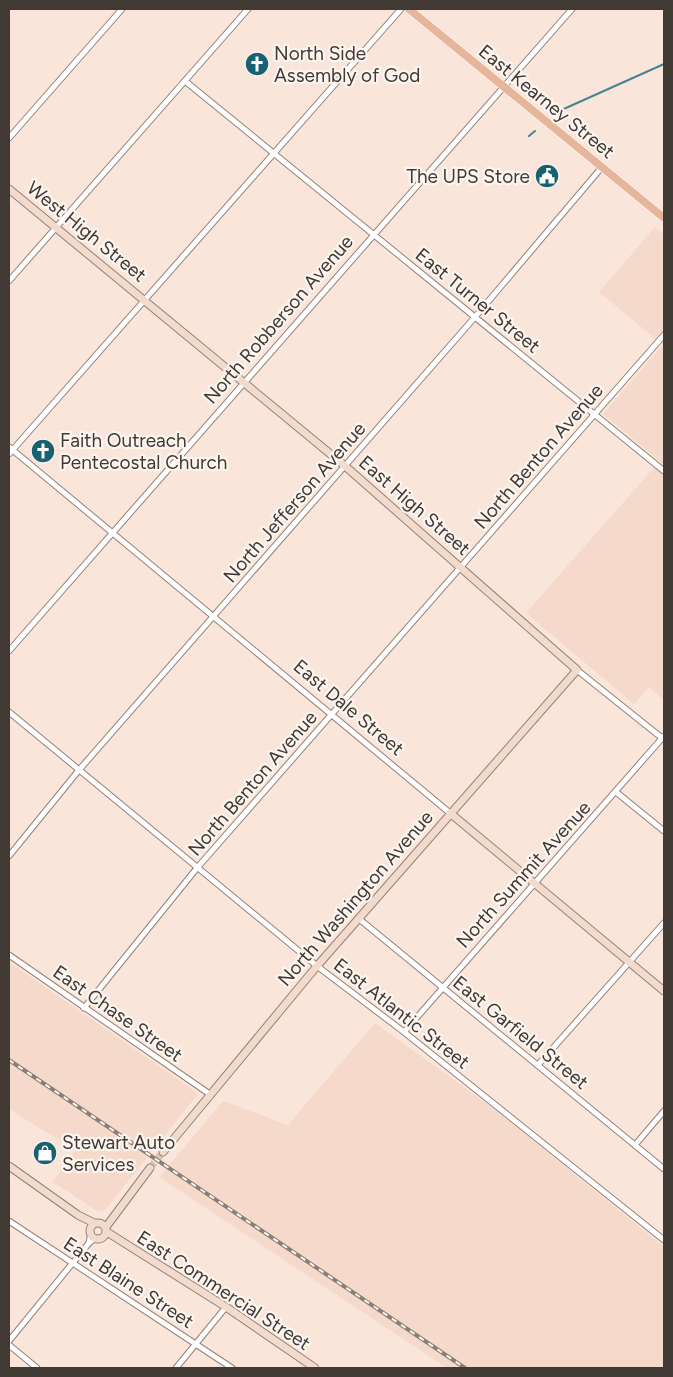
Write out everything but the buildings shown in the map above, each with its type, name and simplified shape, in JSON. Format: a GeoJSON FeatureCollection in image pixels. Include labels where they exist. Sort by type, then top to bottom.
{"type":"FeatureCollection","features":[{"type":"Feature","properties":{"kind":"main road","name":"East Kearney Street"},"geometry":{"type":"LineString","coordinates":[[409,9],[503,88],[664,218]]}},
{"type":"Feature","properties":{"kind":"street"},"geometry":{"type":"LineString","coordinates":[[9,138],[122,9]]}},
{"type":"Feature","properties":{"kind":"street"},"geometry":{"type":"LineString","coordinates":[[9,281],[248,9]]}},
{"type":"Feature","properties":{"kind":"street"},"geometry":{"type":"LineString","coordinates":[[10,451],[401,9]]}},
{"type":"Feature","properties":{"kind":"street","name":"North Robberson Avenue"},"geometry":{"type":"LineString","coordinates":[[9,651],[572,9]]}},
{"type":"Feature","properties":{"kind":"street","name":"East Turner Street"},"geometry":{"type":"LineString","coordinates":[[185,80],[664,470]]}},
{"type":"Feature","properties":{"kind":"street","name":"North Jefferson Avenue"},"geometry":{"type":"LineString","coordinates":[[9,856],[79,770],[475,317],[602,167]]}},
{"type":"Feature","properties":{"kind":"street","name":"West High Street"},"geometry":{"type":"LineString","coordinates":[[9,189],[55,229],[144,299]]}},
{"type":"Feature","properties":{"kind":"street","name":"East High Street"},"geometry":{"type":"LineString","coordinates":[[144,299],[345,466],[577,670],[663,737]]}},
{"type":"Feature","properties":{"kind":"street","name":"North Benton Avenue"},"geometry":{"type":"LineString","coordinates":[[84,1008],[198,868],[664,335]]}},
{"type":"Feature","properties":{"kind":"street","name":"East Dale Street"},"geometry":{"type":"LineString","coordinates":[[10,451],[214,616],[664,991]]}},
{"type":"Feature","properties":{"kind":"street","name":"North Washington Avenue"},"geometry":{"type":"LineString","coordinates":[[163,1152],[358,918],[577,670]]}},
{"type":"Feature","properties":{"kind":"street","name":"East Atlantic Street"},"geometry":{"type":"LineString","coordinates":[[9,712],[317,966],[404,1032],[664,1240]]}},
{"type":"Feature","properties":{"kind":"street","name":"North Summit Avenue"},"geometry":{"type":"LineString","coordinates":[[404,1032],[663,737]]}},
{"type":"Feature","properties":{"kind":"street"},"geometry":{"type":"LineString","coordinates":[[616,792],[664,831]]}},
{"type":"Feature","properties":{"kind":"street","name":"East Garfield Street"},"geometry":{"type":"LineString","coordinates":[[358,918],[664,1168]]}},
{"type":"Feature","properties":{"kind":"street"},"geometry":{"type":"LineString","coordinates":[[538,1065],[664,923]]}},
{"type":"Feature","properties":{"kind":"street","name":"East Chase Street"},"geometry":{"type":"LineString","coordinates":[[9,955],[211,1095]]}},
{"type":"Feature","properties":{"kind":"street"},"geometry":{"type":"LineString","coordinates":[[635,1144],[664,1111]]}},
{"type":"Feature","properties":{"kind":"street","name":"East Commercial Street"},"geometry":{"type":"LineString","coordinates":[[9,1166],[98,1230],[226,1307],[314,1368]]}},
{"type":"Feature","properties":{"kind":"street"},"geometry":{"type":"LineString","coordinates":[[37,1368],[9,1343],[98,1230],[110,1219],[150,1168]]}},
{"type":"Feature","properties":{"kind":"street","name":"East Blaine Street"},"geometry":{"type":"LineString","coordinates":[[9,1221],[232,1368]]}},
{"type":"Feature","properties":{"kind":"street"},"geometry":{"type":"LineString","coordinates":[[176,1368],[226,1307]]}},
{"type":"Feature","properties":{"kind":"shaded area"},"geometry":{"type":"Polygon","coordinates":[[[655,227],[664,235],[664,700],[649,687],[634,704],[526,613],[660,461],[603,414],[663,345],[599,292],[655,227]]]}},
{"type":"Feature","properties":{"kind":"shaded area"},"geometry":{"type":"Polygon","coordinates":[[[9,962],[192,1089],[197,1095],[105,1210],[97,1211],[53,1182],[75,1150],[9,1109],[9,962]]]}},
{"type":"Feature","properties":{"kind":"shaded area"},"geometry":{"type":"Polygon","coordinates":[[[375,1023],[494,1109],[664,1247],[664,1368],[447,1368],[159,1177],[223,1101],[288,1125],[375,1023]]]}},
{"type":"Feature","properties":{"kind":"waterway"},"geometry":{"type":"LineString","coordinates":[[557,112],[664,64]]}},
{"type":"Feature","properties":{"kind":"waterway"},"geometry":{"type":"LineString","coordinates":[[529,136],[535,131]]}},
{"type":"Feature","properties":{"kind":"tunnel"},"geometry":{"type":"LineString","coordinates":[[150,1168],[163,1152]]}},
{"type":"Feature","properties":{"kind":"railway"},"geometry":{"type":"LineString","coordinates":[[9,1060],[465,1368]]}},
{"type":"Feature","properties":{"kind":"place","name":"North Side Assembly of God"},"geometry":{"type":"Point","coordinates":[257,64]}},
{"type":"Feature","properties":{"kind":"place","name":"The UPS Store"},"geometry":{"type":"Point","coordinates":[547,176]}},
{"type":"Feature","properties":{"kind":"place","name":"Faith Outreach Pentecostal Church"},"geometry":{"type":"Point","coordinates":[43,451]}},
{"type":"Feature","properties":{"kind":"place","name":"Stewart Auto Services"},"geometry":{"type":"Point","coordinates":[45,1153]}}]}
